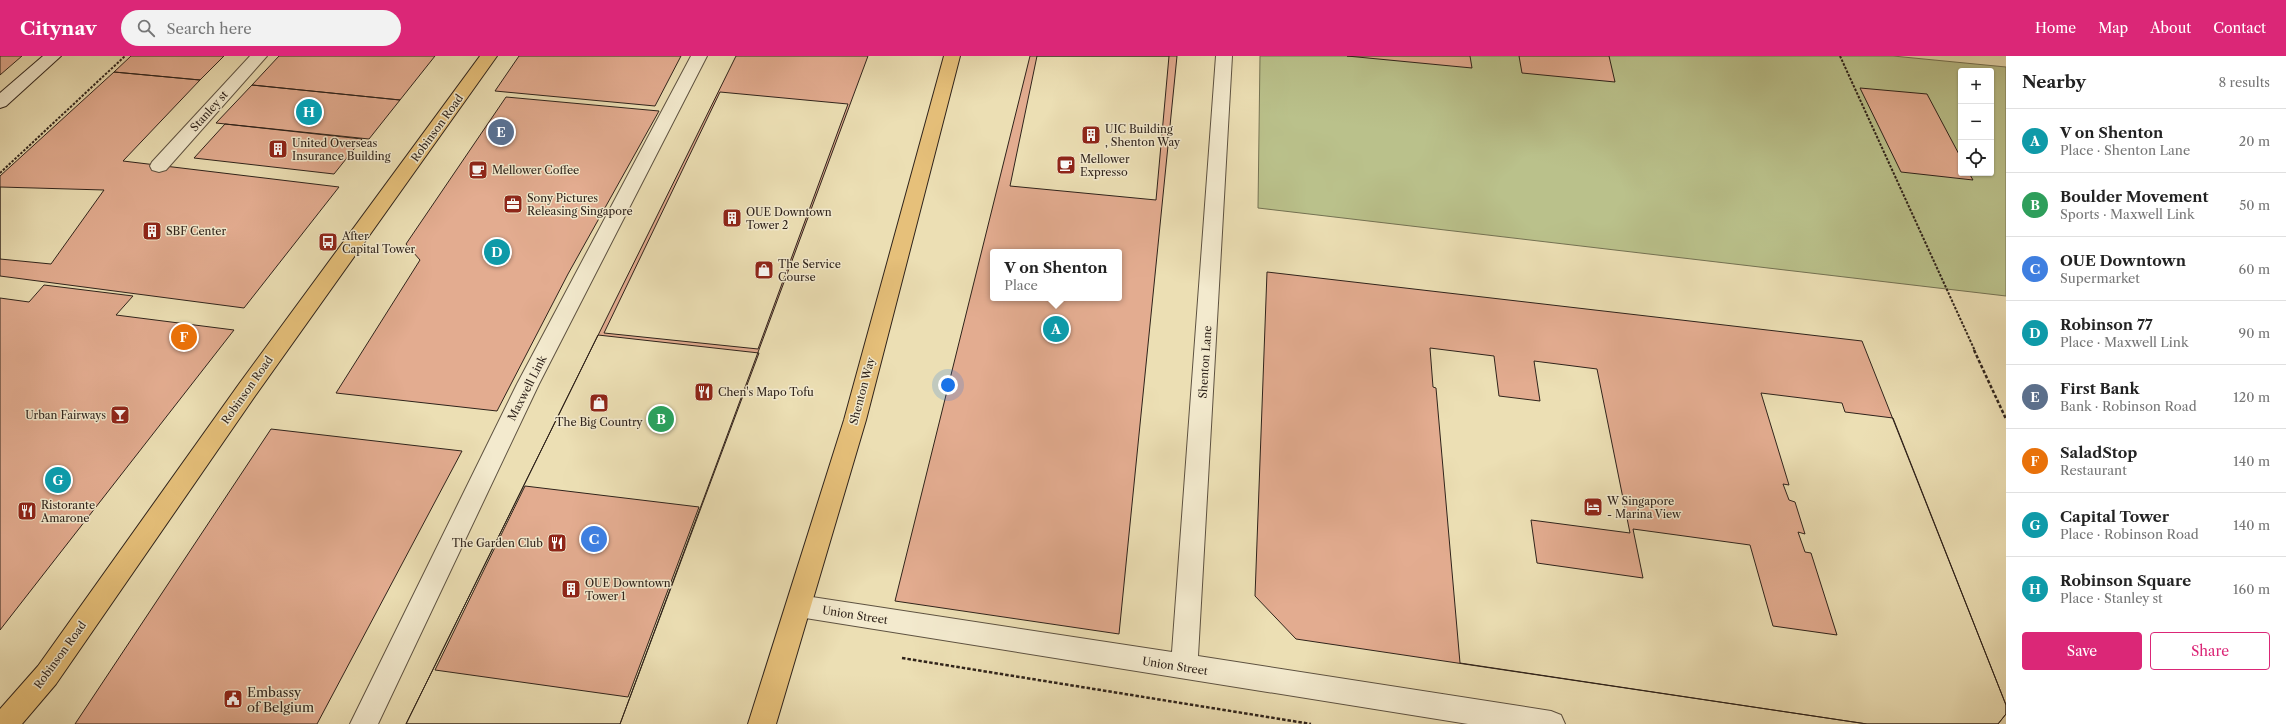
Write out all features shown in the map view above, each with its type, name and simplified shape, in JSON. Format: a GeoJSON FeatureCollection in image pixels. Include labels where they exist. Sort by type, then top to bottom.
{"type":"FeatureCollection","features":[{"type":"Feature","properties":{"kind":"highway","name":"Robinson Road"},"geometry":{"type":"LineString","coordinates":[[6,724],[47,675],[247,390],[489,56]]}},
{"type":"Feature","properties":{"kind":"highway","name":"Shenton Way"},"geometry":{"type":"LineString","coordinates":[[762,724],[855,420],[952,56]]}},
{"type":"Feature","properties":{"kind":"street"},"geometry":{"type":"LineString","coordinates":[[0,102],[53,56]]}},
{"type":"Feature","properties":{"kind":"street","name":"Stanley st"},"geometry":{"type":"LineString","coordinates":[[159,166],[259,56]]}},
{"type":"Feature","properties":{"kind":"street","name":"Maxwell Link"},"geometry":{"type":"LineString","coordinates":[[364,724],[528,384],[699,56]]}},
{"type":"Feature","properties":{"kind":"street","name":"Shenton Lane"},"geometry":{"type":"LineString","coordinates":[[1184,668],[1224,56]]}},
{"type":"Feature","properties":{"kind":"street","name":"Union Street"},"geometry":{"type":"LineString","coordinates":[[798,606],[1184,668],[1551,724]]}},
{"type":"Feature","properties":{"kind":"path"},"geometry":{"type":"LineString","coordinates":[[0,173],[125,56]]}},
{"type":"Feature","properties":{"kind":"path"},"geometry":{"type":"LineString","coordinates":[[1840,56],[2006,419]]}},
{"type":"Feature","properties":{"kind":"path"},"geometry":{"type":"LineString","coordinates":[[902,658],[1311,724]]}},
{"type":"Feature","properties":{"kind":"green space"},"geometry":{"type":"Polygon","coordinates":[[[1260,56],[1893,56],[2006,67],[2006,296],[1258,208],[1260,56]]]}},
{"type":"Feature","properties":{"kind":"building"},"geometry":{"type":"Polygon","coordinates":[[[0,56],[22,56],[0,75],[0,56]]]}},
{"type":"Feature","properties":{"kind":"building"},"geometry":{"type":"Polygon","coordinates":[[[131,56],[224,56],[200,80],[114,72],[131,56]]]}},
{"type":"Feature","properties":{"kind":"building"},"geometry":{"type":"Polygon","coordinates":[[[279,56],[435,56],[400,100],[252,85],[279,56]]]}},
{"type":"Feature","properties":{"kind":"building"},"geometry":{"type":"Polygon","coordinates":[[[519,56],[681,56],[655,106],[495,91],[519,56]]]}},
{"type":"Feature","properties":{"kind":"building"},"geometry":{"type":"Polygon","coordinates":[[[736,56],[868,56],[620,724],[406,724],[736,56]]]}},
{"type":"Feature","properties":{"kind":"building"},"geometry":{"type":"Polygon","coordinates":[[[1030,56],[1177,56],[1119,634],[895,601],[1030,56]]]}},
{"type":"Feature","properties":{"kind":"building","name":"UIC Building , Shenton Way"},"geometry":{"type":"Polygon","coordinates":[[[1037,56],[1169,56],[1156,200],[1010,186],[1037,56]]]}},
{"type":"Feature","properties":{"kind":"building"},"geometry":{"type":"Polygon","coordinates":[[[1347,56],[1470,56],[1472,68],[1347,56]]]}},
{"type":"Feature","properties":{"kind":"building"},"geometry":{"type":"Polygon","coordinates":[[[1519,56],[1609,56],[1615,82],[1522,73],[1519,56]]]}},
{"type":"Feature","properties":{"kind":"building","name":"SBF Center"},"geometry":{"type":"Polygon","coordinates":[[[114,72],[200,80],[123,161],[339,187],[244,308],[0,276],[0,176],[114,72]]]}},
{"type":"Feature","properties":{"kind":"building"},"geometry":{"type":"Polygon","coordinates":[[[252,85],[400,100],[369,139],[216,123],[252,85]]]}},
{"type":"Feature","properties":{"kind":"building"},"geometry":{"type":"Polygon","coordinates":[[[1860,88],[1927,94],[1958,152],[1958,176],[1971,176],[1973,180],[1901,172],[1860,88]]]}},
{"type":"Feature","properties":{"kind":"building","name":"OUE Downtown Tower 2"},"geometry":{"type":"Polygon","coordinates":[[[720,92],[848,104],[758,349],[604,333],[720,92]]]}},
{"type":"Feature","properties":{"kind":"building"},"geometry":{"type":"Polygon","coordinates":[[[506,97],[659,111],[568,274],[497,411],[336,393],[420,260],[406,244],[506,97]]]}},
{"type":"Feature","properties":{"kind":"building","name":"United Overseas Insurance Building"},"geometry":{"type":"Polygon","coordinates":[[[225,124],[362,139],[334,174],[194,158],[225,124]]]}},
{"type":"Feature","properties":{"kind":"building"},"geometry":{"type":"Polygon","coordinates":[[[0,187],[104,190],[51,264],[0,259],[0,187]]]}},
{"type":"Feature","properties":{"kind":"building","name":"W Singapore - Marina View"},"geometry":{"type":"Polygon","coordinates":[[[1267,272],[1862,341],[2006,705],[2006,714],[1998,724],[1867,724],[1296,639],[1255,596],[1267,272]]]}},
{"type":"Feature","properties":{"kind":"building"},"geometry":{"type":"Polygon","coordinates":[[[44,285],[133,296],[116,315],[234,330],[0,630],[0,298],[29,302],[44,285]]]}},
{"type":"Feature","properties":{"kind":"building"},"geometry":{"type":"Polygon","coordinates":[[[598,335],[759,353],[620,724],[406,724],[598,335]]]}},
{"type":"Feature","properties":{"kind":"building"},"geometry":{"type":"Polygon","coordinates":[[[1430,348],[1494,356],[1499,396],[1540,401],[1534,361],[1597,369],[1630,533],[1531,520],[1537,563],[1643,578],[1633,529],[1750,545],[1773,626],[1837,635],[1811,553],[1805,552],[1798,532],[1805,534],[1795,502],[1789,500],[1783,484],[1789,485],[1761,393],[1842,403],[1845,412],[1893,418],[2006,705],[2006,714],[1998,724],[1867,724],[1460,663],[1436,388],[1433,387],[1430,348]]]}},
{"type":"Feature","properties":{"kind":"building"},"geometry":{"type":"Polygon","coordinates":[[[271,429],[462,451],[317,724],[75,724],[271,429]]]}},
{"type":"Feature","properties":{"kind":"building","name":"OUE Downtown Tower 1"},"geometry":{"type":"Polygon","coordinates":[[[525,486],[699,507],[628,697],[435,670],[525,486]]]}},
{"type":"Feature","properties":{"kind":"place","name":"Robinson Square"},"geometry":{"type":"Point","coordinates":[309,112]}},
{"type":"Feature","properties":{"kind":"place","name":"First Bank"},"geometry":{"type":"Point","coordinates":[501,132]}},
{"type":"Feature","properties":{"kind":"place","name":"UIC Building , Shenton Way"},"geometry":{"type":"Point","coordinates":[1091,135]}},
{"type":"Feature","properties":{"kind":"place","name":"United Overseas Insurance Building"},"geometry":{"type":"Point","coordinates":[278,149]}},
{"type":"Feature","properties":{"kind":"place","name":"Mellower Expresso"},"geometry":{"type":"Point","coordinates":[1066,165]}},
{"type":"Feature","properties":{"kind":"place","name":"Mellower Coffee"},"geometry":{"type":"Point","coordinates":[478,170]}},
{"type":"Feature","properties":{"kind":"place","name":"Sony Pictures Releasing Singapore"},"geometry":{"type":"Point","coordinates":[513,204]}},
{"type":"Feature","properties":{"kind":"place","name":"OUE Downtown Tower 2"},"geometry":{"type":"Point","coordinates":[732,218]}},
{"type":"Feature","properties":{"kind":"place","name":"SBF Center"},"geometry":{"type":"Point","coordinates":[152,231]}},
{"type":"Feature","properties":{"kind":"place","name":"After Capital Tower"},"geometry":{"type":"Point","coordinates":[328,242]}},
{"type":"Feature","properties":{"kind":"place","name":"Robinson 77"},"geometry":{"type":"Point","coordinates":[497,252]}},
{"type":"Feature","properties":{"kind":"place","name":"The Service Course"},"geometry":{"type":"Point","coordinates":[764,270]}},
{"type":"Feature","properties":{"kind":"place","name":"V on Shenton"},"geometry":{"type":"Point","coordinates":[1056,329]}},
{"type":"Feature","properties":{"kind":"place","name":"SaladStop"},"geometry":{"type":"Point","coordinates":[184,337]}},
{"type":"Feature","properties":{"kind":"place","name":"Chen's Mapo Tofu"},"geometry":{"type":"Point","coordinates":[704,392]}},
{"type":"Feature","properties":{"kind":"place","name":"The Big Country"},"geometry":{"type":"Point","coordinates":[599,403]}},
{"type":"Feature","properties":{"kind":"place","name":"Urban Fairways"},"geometry":{"type":"Point","coordinates":[120,415]}},
{"type":"Feature","properties":{"kind":"place","name":"Boulder Movement"},"geometry":{"type":"Point","coordinates":[661,419]}},
{"type":"Feature","properties":{"kind":"place","name":"Capital Tower"},"geometry":{"type":"Point","coordinates":[58,480]}},
{"type":"Feature","properties":{"kind":"place","name":"W Singapore - Marina View"},"geometry":{"type":"Point","coordinates":[1593,507]}},
{"type":"Feature","properties":{"kind":"place","name":"Ristorante Amarone"},"geometry":{"type":"Point","coordinates":[27,511]}},
{"type":"Feature","properties":{"kind":"place","name":"OUE Downtown"},"geometry":{"type":"Point","coordinates":[594,539]}},
{"type":"Feature","properties":{"kind":"place","name":"The Garden Club"},"geometry":{"type":"Point","coordinates":[557,543]}},
{"type":"Feature","properties":{"kind":"place","name":"OUE Downtown Tower 1"},"geometry":{"type":"Point","coordinates":[571,589]}},
{"type":"Feature","properties":{"kind":"place","name":"Embassy of Belgium"},"geometry":{"type":"Point","coordinates":[233,699]}}]}
